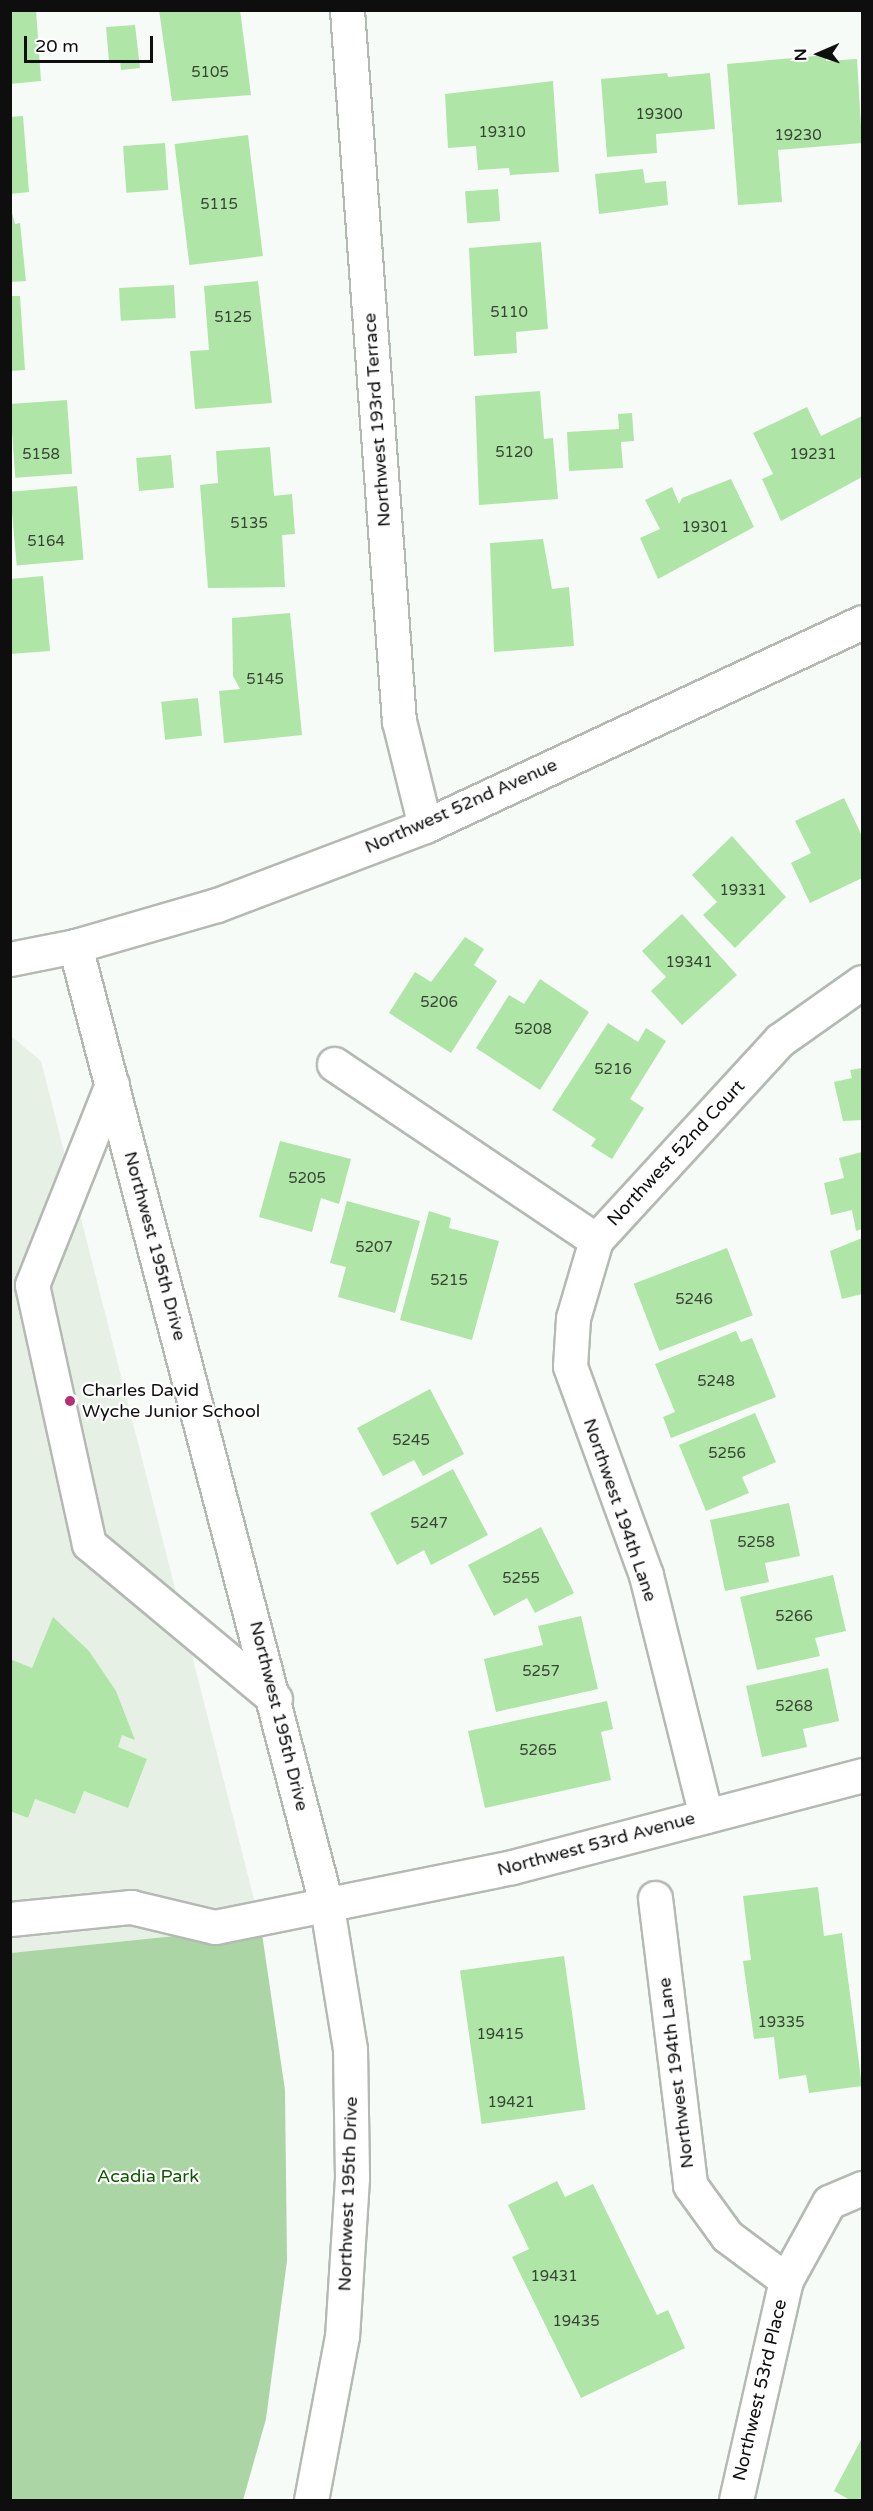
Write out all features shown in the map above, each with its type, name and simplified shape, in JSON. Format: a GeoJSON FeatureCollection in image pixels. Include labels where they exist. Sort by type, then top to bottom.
{"type":"FeatureCollection","features":[{"type":"Feature","properties":{"kind":"street","name":"Northwest 193rd Terrace"},"geometry":{"type":"LineString","coordinates":[[347,10],[399,721],[424,826]]}},
{"type":"Feature","properties":{"kind":"street","name":"Northwest 52nd Avenue"},"geometry":{"type":"LineString","coordinates":[[10,959],[75,946],[217,905],[424,826],[862,622]]}},
{"type":"Feature","properties":{"kind":"street","name":"Northwest 195th Drive"},"geometry":{"type":"LineString","coordinates":[[75,946],[275,1699],[327,1907],[350,2049],[352,2178],[342,2336],[311,2500]]}},
{"type":"Feature","properties":{"kind":"street","name":"Northwest 52nd Court"},"geometry":{"type":"LineString","coordinates":[[334,1064],[596,1240],[780,1040],[862,982]]}},
{"type":"Feature","properties":{"kind":"street"},"geometry":{"type":"LineString","coordinates":[[112,1084],[32,1285],[89,1544],[275,1699]]}},
{"type":"Feature","properties":{"kind":"street","name":"Northwest 194th Lane"},"geometry":{"type":"LineString","coordinates":[[596,1240],[573,1318],[570,1366],[646,1575],[706,1816]]}},
{"type":"Feature","properties":{"kind":"street","name":"Northwest 53rd Avenue"},"geometry":{"type":"LineString","coordinates":[[10,1919],[131,1908],[215,1927],[327,1907],[512,1867],[862,1775]]}},
{"type":"Feature","properties":{"kind":"street","name":"Northwest 194th Lane"},"geometry":{"type":"LineString","coordinates":[[655,1898],[690,2185],[727,2236],[786,2280]]}},
{"type":"Feature","properties":{"kind":"street","name":"Northwest 53rd Place"},"geometry":{"type":"LineString","coordinates":[[736,2500],[786,2280],[829,2202],[862,2188]]}},
{"type":"Feature","properties":{"kind":"shaded area","name":"Charles David Wyche Junior School"},"geometry":{"type":"Polygon","coordinates":[[[10,1035],[41,1061],[261,1927],[11,1953],[10,1035]]]}},
{"type":"Feature","properties":{"kind":"green space","name":"Acadia Park"},"geometry":{"type":"Polygon","coordinates":[[[261,1927],[285,2090],[287,2261],[266,2419],[243,2500],[11,2500],[11,1953],[261,1927]]]}},
{"type":"Feature","properties":{"kind":"building"},"geometry":{"type":"Polygon","coordinates":[[[10,10],[36,10],[41,81],[10,84],[10,10]]]}},
{"type":"Feature","properties":{"kind":"building"},"geometry":{"type":"Polygon","coordinates":[[[159,10],[240,10],[251,95],[172,101],[159,10]]]}},
{"type":"Feature","properties":{"kind":"building"},"geometry":{"type":"Polygon","coordinates":[[[135,25],[140,68],[121,70],[120,60],[109,61],[106,27],[135,25]]]}},
{"type":"Feature","properties":{"kind":"building"},"geometry":{"type":"Polygon","coordinates":[[[826,55],[826,61],[857,59],[862,143],[778,150],[782,202],[738,205],[727,64],[826,55]]]}},
{"type":"Feature","properties":{"kind":"building"},"geometry":{"type":"Polygon","coordinates":[[[667,73],[668,77],[710,73],[715,129],[656,134],[657,153],[607,157],[601,79],[667,73]]]}},
{"type":"Feature","properties":{"kind":"building"},"geometry":{"type":"Polygon","coordinates":[[[553,81],[559,172],[510,175],[509,168],[478,170],[476,146],[448,148],[445,94],[553,81]]]}},
{"type":"Feature","properties":{"kind":"building"},"geometry":{"type":"Polygon","coordinates":[[[23,116],[29,192],[10,194],[10,117],[23,116]]]}},
{"type":"Feature","properties":{"kind":"building"},"geometry":{"type":"Polygon","coordinates":[[[248,135],[263,256],[189,265],[175,144],[248,135]]]}},
{"type":"Feature","properties":{"kind":"building"},"geometry":{"type":"Polygon","coordinates":[[[165,143],[168,190],[126,193],[123,146],[165,143]]]}},
{"type":"Feature","properties":{"kind":"building"},"geometry":{"type":"Polygon","coordinates":[[[643,169],[645,183],[666,181],[668,205],[599,214],[595,174],[643,169]]]}},
{"type":"Feature","properties":{"kind":"building"},"geometry":{"type":"Polygon","coordinates":[[[498,189],[500,221],[467,223],[465,191],[498,189]]]}},
{"type":"Feature","properties":{"kind":"building"},"geometry":{"type":"Polygon","coordinates":[[[10,206],[15,224],[20,223],[26,281],[10,282],[10,206]]]}},
{"type":"Feature","properties":{"kind":"building"},"geometry":{"type":"Polygon","coordinates":[[[541,242],[548,329],[516,332],[517,353],[474,356],[469,248],[541,242]]]}},
{"type":"Feature","properties":{"kind":"building"},"geometry":{"type":"Polygon","coordinates":[[[258,281],[272,403],[195,409],[190,351],[209,350],[204,286],[258,281]]]}},
{"type":"Feature","properties":{"kind":"building"},"geometry":{"type":"Polygon","coordinates":[[[174,285],[176,318],[121,321],[119,288],[174,285]]]}},
{"type":"Feature","properties":{"kind":"building"},"geometry":{"type":"Polygon","coordinates":[[[10,296],[20,296],[25,370],[10,371],[10,296]]]}},
{"type":"Feature","properties":{"kind":"building"},"geometry":{"type":"Polygon","coordinates":[[[540,391],[544,439],[553,438],[558,499],[479,505],[475,396],[540,391]]]}},
{"type":"Feature","properties":{"kind":"building"},"geometry":{"type":"Polygon","coordinates":[[[67,400],[72,474],[15,478],[10,404],[67,400]]]}},
{"type":"Feature","properties":{"kind":"building"},"geometry":{"type":"Polygon","coordinates":[[[807,407],[821,436],[862,416],[862,477],[781,521],[762,479],[773,474],[753,433],[807,407]]]}},
{"type":"Feature","properties":{"kind":"building"},"geometry":{"type":"Polygon","coordinates":[[[632,413],[634,441],[621,442],[623,468],[569,471],[567,432],[619,429],[618,414],[632,413]]]}},
{"type":"Feature","properties":{"kind":"building"},"geometry":{"type":"Polygon","coordinates":[[[270,447],[274,496],[292,494],[295,534],[282,535],[285,587],[208,588],[200,485],[218,483],[216,451],[270,447]]]}},
{"type":"Feature","properties":{"kind":"building"},"geometry":{"type":"Polygon","coordinates":[[[171,455],[174,488],[139,491],[136,458],[171,455]]]}},
{"type":"Feature","properties":{"kind":"building"},"geometry":{"type":"Polygon","coordinates":[[[731,479],[754,527],[658,579],[640,538],[660,529],[645,500],[672,487],[679,504],[682,498],[731,479]]]}},
{"type":"Feature","properties":{"kind":"building"},"geometry":{"type":"Polygon","coordinates":[[[77,486],[83,560],[17,566],[10,492],[77,486]]]}},
{"type":"Feature","properties":{"kind":"building"},"geometry":{"type":"Polygon","coordinates":[[[543,539],[552,589],[569,587],[574,646],[494,652],[490,543],[543,539]]]}},
{"type":"Feature","properties":{"kind":"building"},"geometry":{"type":"Polygon","coordinates":[[[43,576],[50,651],[10,654],[10,579],[43,576]]]}},
{"type":"Feature","properties":{"kind":"building"},"geometry":{"type":"Polygon","coordinates":[[[290,613],[302,735],[224,743],[219,691],[240,689],[233,676],[232,618],[290,613]]]}},
{"type":"Feature","properties":{"kind":"building"},"geometry":{"type":"Polygon","coordinates":[[[198,698],[202,736],[165,740],[161,702],[198,698]]]}},
{"type":"Feature","properties":{"kind":"building"},"geometry":{"type":"Polygon","coordinates":[[[844,798],[862,836],[862,878],[810,903],[791,863],[811,853],[795,821],[844,798]]]}},
{"type":"Feature","properties":{"kind":"building"},"geometry":{"type":"Polygon","coordinates":[[[732,836],[786,897],[735,948],[703,915],[717,902],[692,875],[732,836]]]}},
{"type":"Feature","properties":{"kind":"building"},"geometry":{"type":"Polygon","coordinates":[[[682,914],[737,975],[682,1025],[651,991],[666,977],[642,951],[682,914]]]}},
{"type":"Feature","properties":{"kind":"building"},"geometry":{"type":"Polygon","coordinates":[[[465,937],[484,949],[474,965],[497,981],[451,1053],[389,1013],[415,972],[431,982],[465,937]]]}},
{"type":"Feature","properties":{"kind":"building"},"geometry":{"type":"Polygon","coordinates":[[[540,979],[589,1012],[540,1090],[476,1048],[509,995],[524,1004],[540,979]]]}},
{"type":"Feature","properties":{"kind":"building"},"geometry":{"type":"Polygon","coordinates":[[[608,1023],[638,1042],[646,1028],[666,1041],[630,1099],[644,1108],[612,1159],[591,1146],[596,1139],[552,1110],[608,1023]]]}},
{"type":"Feature","properties":{"kind":"building"},"geometry":{"type":"Polygon","coordinates":[[[862,1068],[862,1120],[843,1121],[834,1082],[852,1078],[850,1070],[862,1068]]]}},
{"type":"Feature","properties":{"kind":"building"},"geometry":{"type":"Polygon","coordinates":[[[280,1141],[351,1159],[339,1204],[321,1198],[312,1232],[259,1217],[280,1141]]]}},
{"type":"Feature","properties":{"kind":"building"},"geometry":{"type":"Polygon","coordinates":[[[862,1152],[862,1229],[856,1231],[852,1210],[831,1215],[824,1183],[844,1178],[839,1158],[862,1152]]]}},
{"type":"Feature","properties":{"kind":"building"},"geometry":{"type":"Polygon","coordinates":[[[347,1201],[420,1221],[395,1313],[338,1297],[346,1267],[330,1263],[347,1201]]]}},
{"type":"Feature","properties":{"kind":"building"},"geometry":{"type":"Polygon","coordinates":[[[429,1211],[451,1218],[449,1228],[499,1241],[472,1340],[400,1320],[429,1211]]]}},
{"type":"Feature","properties":{"kind":"building"},"geometry":{"type":"Polygon","coordinates":[[[862,1238],[862,1294],[842,1299],[830,1251],[862,1238]]]}},
{"type":"Feature","properties":{"kind":"building"},"geometry":{"type":"Polygon","coordinates":[[[727,1248],[753,1315],[659,1351],[634,1284],[727,1248]]]}},
{"type":"Feature","properties":{"kind":"building"},"geometry":{"type":"Polygon","coordinates":[[[736,1331],[741,1342],[752,1338],[776,1397],[671,1438],[663,1417],[675,1412],[655,1364],[736,1331]]]}},
{"type":"Feature","properties":{"kind":"building"},"geometry":{"type":"Polygon","coordinates":[[[430,1389],[464,1454],[423,1476],[414,1460],[383,1476],[357,1428],[430,1389]]]}},
{"type":"Feature","properties":{"kind":"building"},"geometry":{"type":"Polygon","coordinates":[[[755,1413],[776,1462],[742,1477],[749,1493],[706,1511],[679,1445],[755,1413]]]}},
{"type":"Feature","properties":{"kind":"building"},"geometry":{"type":"Polygon","coordinates":[[[453,1469],[488,1535],[431,1565],[424,1550],[397,1565],[370,1513],[453,1469]]]}},
{"type":"Feature","properties":{"kind":"building"},"geometry":{"type":"Polygon","coordinates":[[[789,1503],[800,1556],[765,1563],[769,1582],[725,1591],[710,1520],[789,1503]]]}},
{"type":"Feature","properties":{"kind":"building"},"geometry":{"type":"Polygon","coordinates":[[[541,1527],[574,1593],[535,1613],[527,1598],[494,1616],[468,1565],[541,1527]]]}},
{"type":"Feature","properties":{"kind":"building"},"geometry":{"type":"Polygon","coordinates":[[[833,1575],[846,1631],[815,1638],[820,1656],[757,1670],[740,1597],[833,1575]]]}},
{"type":"Feature","properties":{"kind":"building"},"geometry":{"type":"Polygon","coordinates":[[[581,1616],[598,1689],[496,1712],[484,1659],[543,1645],[538,1626],[581,1616]]]}},
{"type":"Feature","properties":{"kind":"building"},"geometry":{"type":"Polygon","coordinates":[[[53,1617],[89,1651],[116,1691],[135,1740],[122,1735],[118,1747],[147,1759],[128,1808],[84,1791],[75,1814],[35,1799],[28,1818],[10,1811],[10,1659],[32,1668],[53,1617]]]}},
{"type":"Feature","properties":{"kind":"building"},"geometry":{"type":"Polygon","coordinates":[[[828,1668],[839,1721],[803,1729],[807,1747],[762,1757],[746,1686],[828,1668]]]}},
{"type":"Feature","properties":{"kind":"building"},"geometry":{"type":"Polygon","coordinates":[[[607,1701],[613,1729],[601,1732],[611,1780],[485,1808],[468,1731],[607,1701]]]}},
{"type":"Feature","properties":{"kind":"building"},"geometry":{"type":"Polygon","coordinates":[[[818,1887],[824,1936],[842,1933],[862,2086],[809,2093],[806,2075],[779,2079],[774,2037],[754,2039],[743,1961],[751,1960],[743,1896],[818,1887]]]}},
{"type":"Feature","properties":{"kind":"building"},"geometry":{"type":"Polygon","coordinates":[[[564,1956],[586,2109],[482,2124],[460,1971],[564,1956]]]}},
{"type":"Feature","properties":{"kind":"building"},"geometry":{"type":"Polygon","coordinates":[[[557,2181],[565,2197],[593,2184],[657,2315],[668,2310],[685,2348],[581,2398],[512,2257],[529,2249],[508,2205],[557,2181]]]}},
{"type":"Feature","properties":{"kind":"building"},"geometry":{"type":"Polygon","coordinates":[[[862,2438],[862,2500],[850,2500],[834,2491],[862,2438]]]}},
{"type":"Feature","properties":{"kind":"place","name":"Charles David Wyche Junior School"},"geometry":{"type":"Point","coordinates":[70,1401]}}]}
